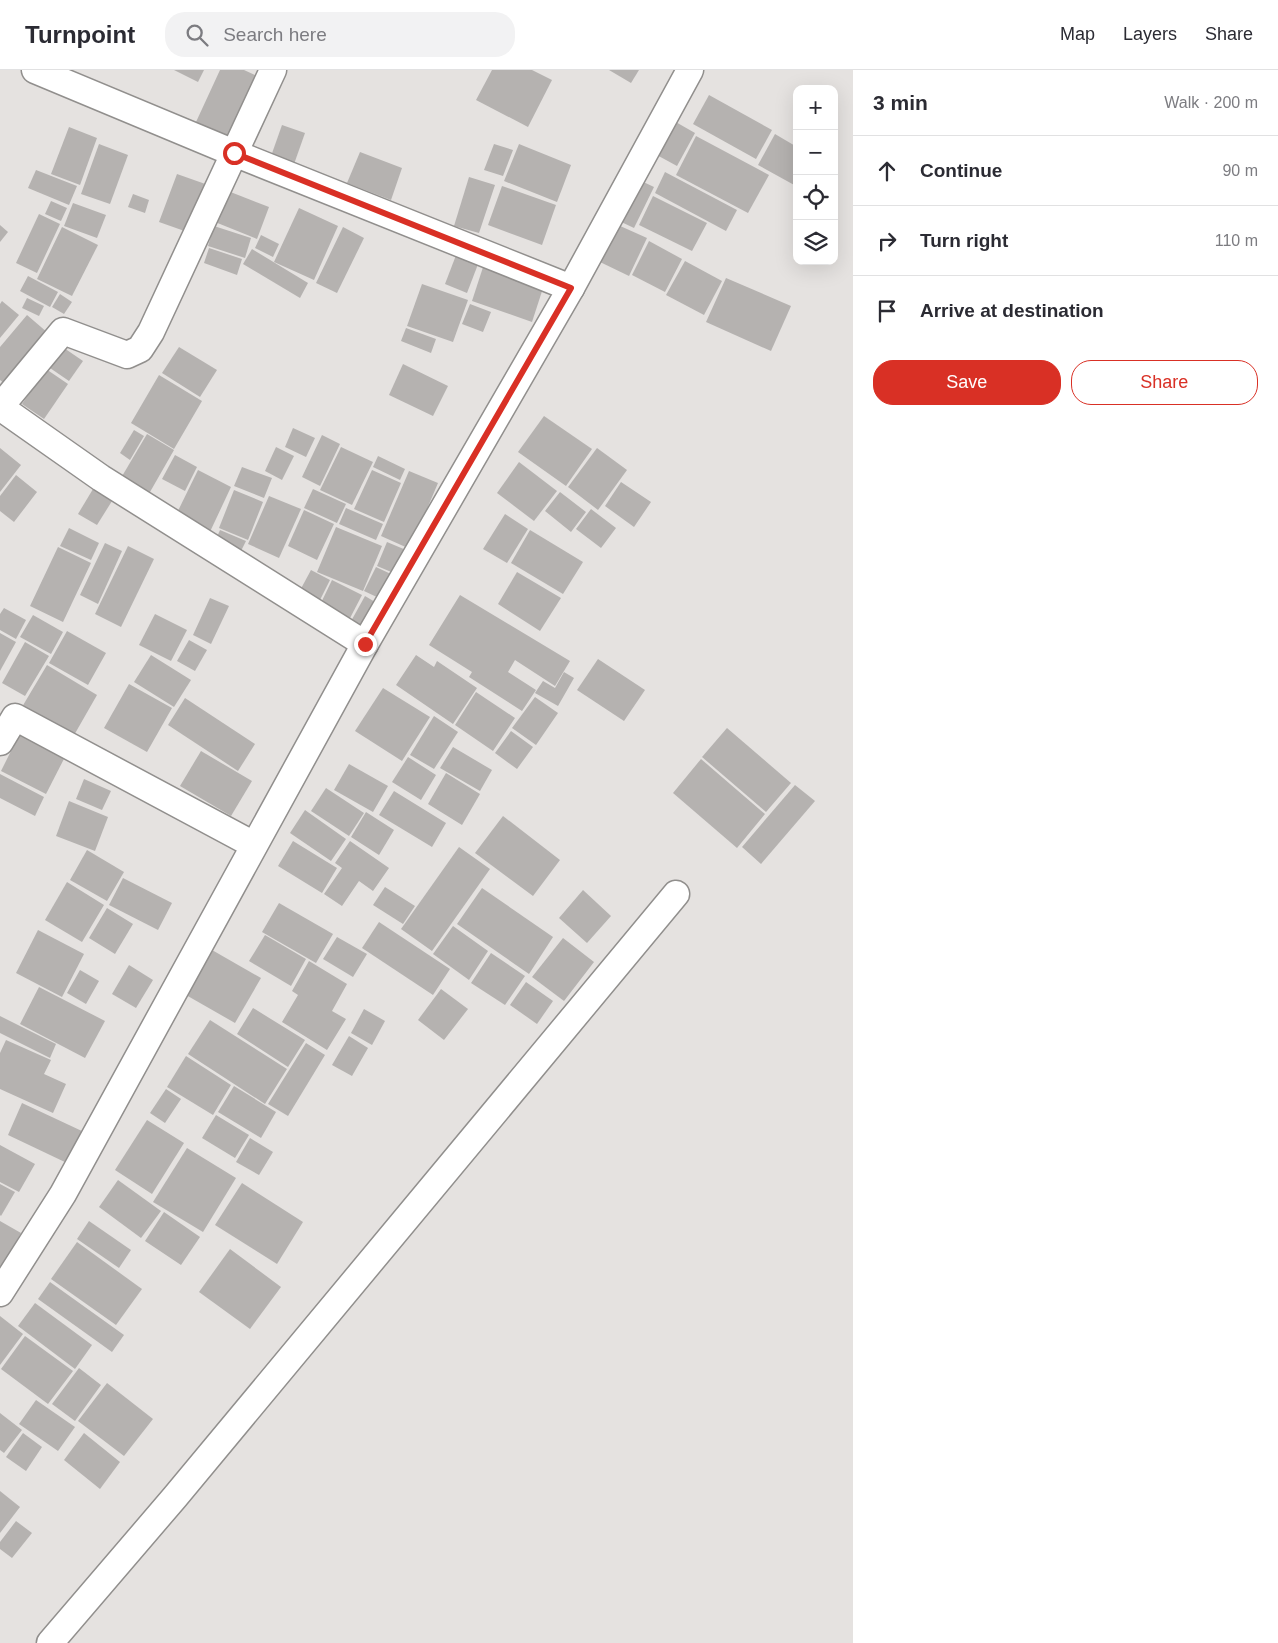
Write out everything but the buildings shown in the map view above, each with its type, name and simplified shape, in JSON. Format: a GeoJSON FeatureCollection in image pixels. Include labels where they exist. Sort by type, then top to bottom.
{"type":"FeatureCollection","features":[{"type":"Feature","properties":{"kind":"street"},"geometry":{"type":"LineString","coordinates":[[35,70],[234,153],[571,288]]}},
{"type":"Feature","properties":{"kind":"street"},"geometry":{"type":"LineString","coordinates":[[273,70],[151,332],[140,349],[127,355],[63,331],[0,407],[101,478],[365,644]]}},
{"type":"Feature","properties":{"kind":"street"},"geometry":{"type":"LineString","coordinates":[[0,1293],[63,1194],[365,644],[571,288],[690,70]]}},
{"type":"Feature","properties":{"kind":"street"},"geometry":{"type":"LineString","coordinates":[[0,742],[8,712],[254,845]]}},
{"type":"Feature","properties":{"kind":"street"},"geometry":{"type":"LineString","coordinates":[[50,1643],[188,1482],[676,894]]}},
{"type":"Feature","properties":{"kind":"route"},"geometry":{"type":"LineString","coordinates":[[234,153],[571,288],[365,644]]}}]}
